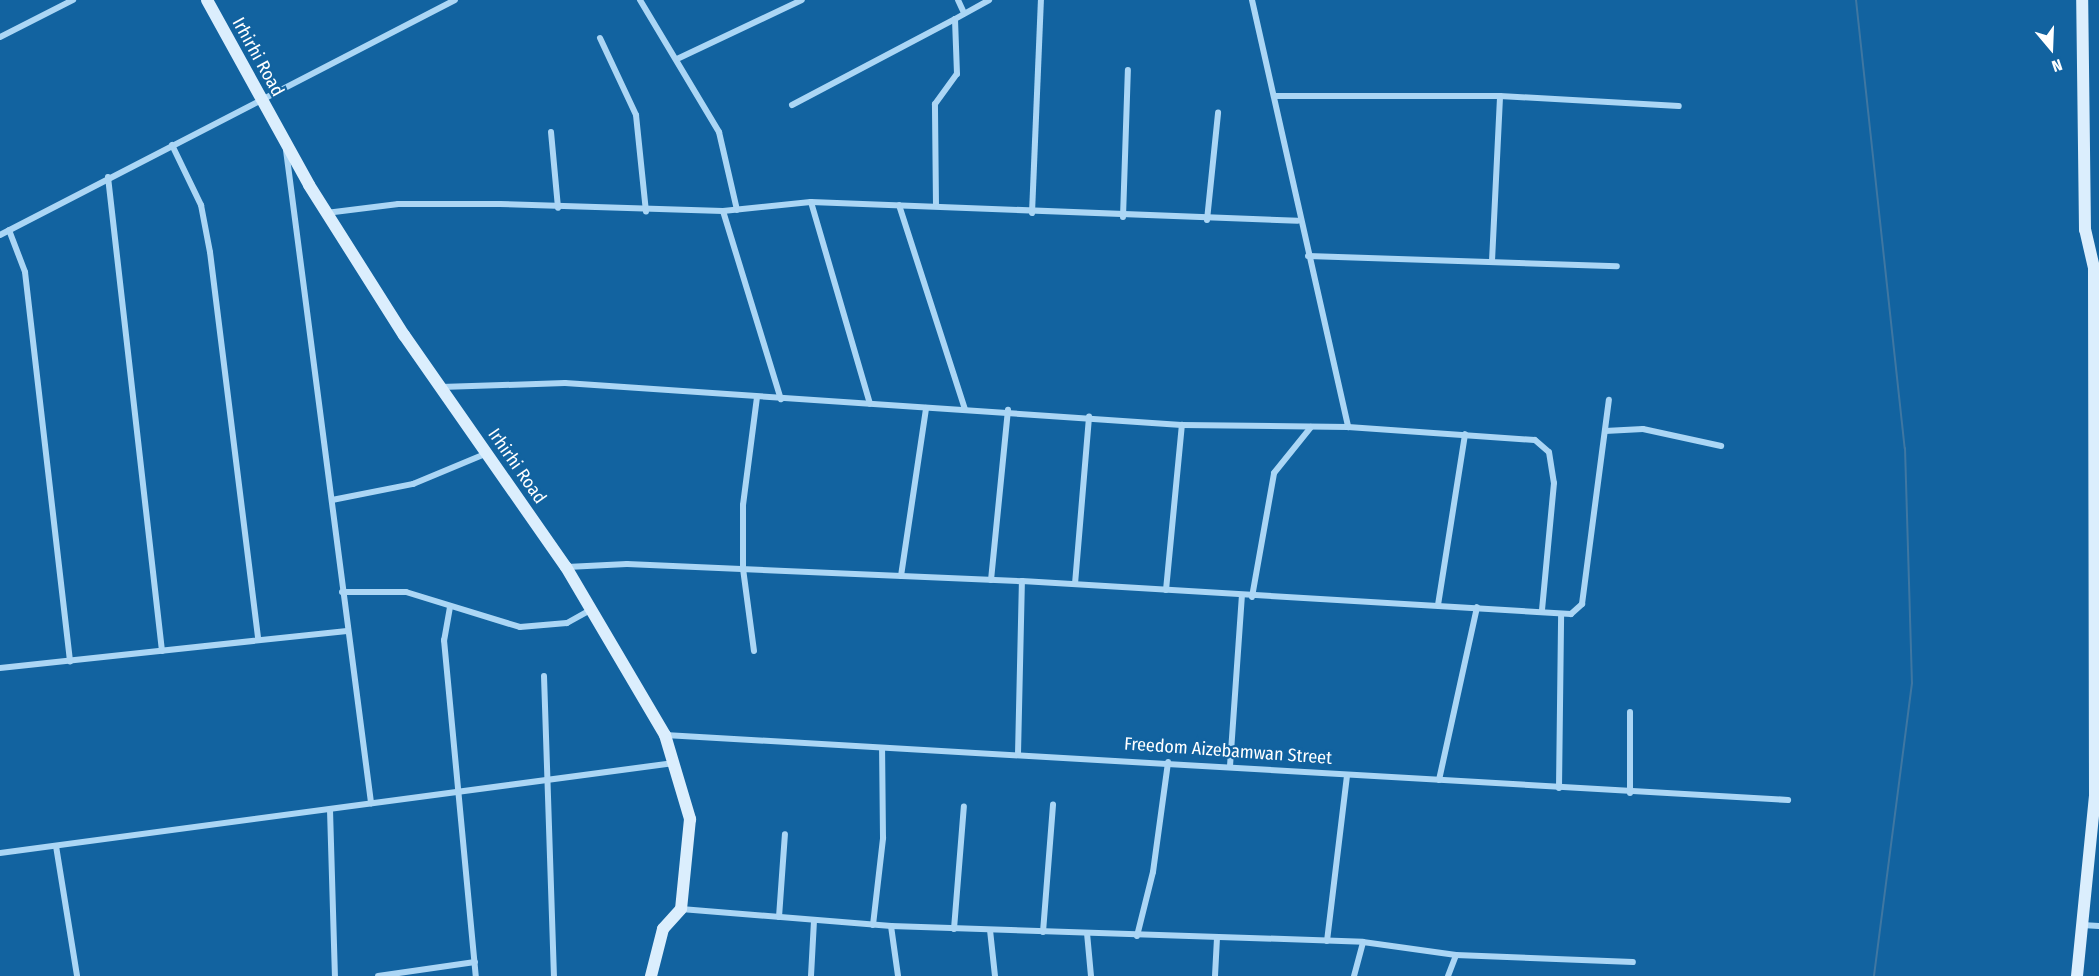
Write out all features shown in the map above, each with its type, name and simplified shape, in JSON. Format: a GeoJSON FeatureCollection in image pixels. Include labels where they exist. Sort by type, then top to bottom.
{"type":"FeatureCollection","features":[{"type":"Feature","properties":{"kind":"street"},"geometry":{"type":"LineString","coordinates":[[0,37],[73,0]]}},
{"type":"Feature","properties":{"kind":"street","name":"Irhirhi Road"},"geometry":{"type":"LineString","coordinates":[[207,0],[286,147],[326,213],[485,454],[566,567],[593,609],[665,735],[690,819],[681,909]]}},
{"type":"Feature","properties":{"kind":"street"},"geometry":{"type":"LineString","coordinates":[[0,235],[108,177],[455,0]]}},
{"type":"Feature","properties":{"kind":"street"},"geometry":{"type":"LineString","coordinates":[[640,0],[678,59],[718,132],[737,210]]}},
{"type":"Feature","properties":{"kind":"street"},"geometry":{"type":"LineString","coordinates":[[678,59],[802,0]]}},
{"type":"Feature","properties":{"kind":"street"},"geometry":{"type":"LineString","coordinates":[[958,0],[964,13]]}},
{"type":"Feature","properties":{"kind":"street"},"geometry":{"type":"LineString","coordinates":[[792,105],[989,0]]}},
{"type":"Feature","properties":{"kind":"street"},"geometry":{"type":"LineString","coordinates":[[1032,213],[1041,0]]}},
{"type":"Feature","properties":{"kind":"street"},"geometry":{"type":"LineString","coordinates":[[1252,0],[1275,96],[1298,221],[1348,427]]}},
{"type":"Feature","properties":{"kind":"street"},"geometry":{"type":"LineString","coordinates":[[2078,976],[2081,924],[2097,796],[2096,270],[2085,230],[2082,0]]}},
{"type":"Feature","properties":{"kind":"street"},"geometry":{"type":"LineString","coordinates":[[936,205],[935,104],[957,74],[955,18]]}},
{"type":"Feature","properties":{"kind":"street"},"geometry":{"type":"LineString","coordinates":[[600,38],[636,115],[646,211]]}},
{"type":"Feature","properties":{"kind":"street"},"geometry":{"type":"LineString","coordinates":[[1123,217],[1128,70]]}},
{"type":"Feature","properties":{"kind":"street"},"geometry":{"type":"LineString","coordinates":[[1275,96],[1500,96],[1679,106]]}},
{"type":"Feature","properties":{"kind":"street"},"geometry":{"type":"LineString","coordinates":[[1492,261],[1500,96]]}},
{"type":"Feature","properties":{"kind":"street"},"geometry":{"type":"LineString","coordinates":[[1207,220],[1218,113]]}},
{"type":"Feature","properties":{"kind":"street"},"geometry":{"type":"LineString","coordinates":[[551,132],[558,208]]}},
{"type":"Feature","properties":{"kind":"street"},"geometry":{"type":"LineString","coordinates":[[172,145],[201,205],[210,252],[258,640]]}},
{"type":"Feature","properties":{"kind":"street"},"geometry":{"type":"LineString","coordinates":[[286,147],[371,803]]}},
{"type":"Feature","properties":{"kind":"street"},"geometry":{"type":"LineString","coordinates":[[108,177],[162,651]]}},
{"type":"Feature","properties":{"kind":"street"},"geometry":{"type":"LineString","coordinates":[[326,213],[398,204],[723,211],[811,202],[936,205],[1032,213],[1123,217],[1298,221]]}},
{"type":"Feature","properties":{"kind":"street"},"geometry":{"type":"LineString","coordinates":[[811,202],[870,404]]}},
{"type":"Feature","properties":{"kind":"street"},"geometry":{"type":"LineString","coordinates":[[899,205],[965,409]]}},
{"type":"Feature","properties":{"kind":"street"},"geometry":{"type":"LineString","coordinates":[[723,211],[781,399]]}},
{"type":"Feature","properties":{"kind":"street"},"geometry":{"type":"LineString","coordinates":[[9,230],[25,272],[70,660]]}},
{"type":"Feature","properties":{"kind":"street"},"geometry":{"type":"LineString","coordinates":[[1308,256],[1617,266]]}},
{"type":"Feature","properties":{"kind":"street"},"geometry":{"type":"LineString","coordinates":[[440,387],[565,383],[757,398],[926,408],[1008,410],[1182,425],[1348,427],[1535,440],[1549,452],[1554,483],[1542,611]]}},
{"type":"Feature","properties":{"kind":"street"},"geometry":{"type":"LineString","coordinates":[[753,651],[743,569],[743,505],[757,398]]}},
{"type":"Feature","properties":{"kind":"street"},"geometry":{"type":"LineString","coordinates":[[566,567],[743,569],[1022,581],[1252,597],[1477,607],[1561,614],[1575,612],[1582,604],[1609,400]]}},
{"type":"Feature","properties":{"kind":"street"},"geometry":{"type":"LineString","coordinates":[[901,576],[926,408]]}},
{"type":"Feature","properties":{"kind":"street"},"geometry":{"type":"LineString","coordinates":[[991,580],[1008,410]]}},
{"type":"Feature","properties":{"kind":"street"},"geometry":{"type":"LineString","coordinates":[[1075,584],[1089,417]]}},
{"type":"Feature","properties":{"kind":"street"},"geometry":{"type":"LineString","coordinates":[[1166,590],[1182,425]]}},
{"type":"Feature","properties":{"kind":"street"},"geometry":{"type":"LineString","coordinates":[[1252,597],[1274,473],[1311,427]]}},
{"type":"Feature","properties":{"kind":"street"},"geometry":{"type":"LineString","coordinates":[[1605,431],[1643,429],[1721,446]]}},
{"type":"Feature","properties":{"kind":"street"},"geometry":{"type":"LineString","coordinates":[[1438,605],[1465,434]]}},
{"type":"Feature","properties":{"kind":"street"},"geometry":{"type":"LineString","coordinates":[[332,500],[412,484],[485,454]]}},
{"type":"Feature","properties":{"kind":"street"},"geometry":{"type":"LineString","coordinates":[[1018,754],[1022,581]]}},
{"type":"Feature","properties":{"kind":"street"},"geometry":{"type":"LineString","coordinates":[[342,592],[406,592],[520,627],[567,623],[593,609]]}},
{"type":"Feature","properties":{"kind":"street"},"geometry":{"type":"LineString","coordinates":[[1230,765],[1242,596]]}},
{"type":"Feature","properties":{"kind":"street"},"geometry":{"type":"LineString","coordinates":[[450,607],[444,640],[456,789],[468,853],[476,976]]}},
{"type":"Feature","properties":{"kind":"street"},"geometry":{"type":"LineString","coordinates":[[1439,780],[1477,607]]}},
{"type":"Feature","properties":{"kind":"street"},"geometry":{"type":"LineString","coordinates":[[1559,788],[1561,614]]}},
{"type":"Feature","properties":{"kind":"street"},"geometry":{"type":"LineString","coordinates":[[0,668],[347,631]]}},
{"type":"Feature","properties":{"kind":"street"},"geometry":{"type":"LineString","coordinates":[[544,676],[554,976]]}},
{"type":"Feature","properties":{"kind":"street"},"geometry":{"type":"LineString","coordinates":[[1630,712],[1630,793]]}},
{"type":"Feature","properties":{"kind":"street","name":"Freedom Aizebamwan Street"},"geometry":{"type":"LineString","coordinates":[[665,735],[882,749],[1230,765],[1347,775],[1630,793],[1788,800]]}},
{"type":"Feature","properties":{"kind":"street"},"geometry":{"type":"LineString","coordinates":[[873,925],[883,838],[882,749]]}},
{"type":"Feature","properties":{"kind":"street"},"geometry":{"type":"LineString","coordinates":[[1137,936],[1153,872],[1168,762]]}},
{"type":"Feature","properties":{"kind":"street"},"geometry":{"type":"LineString","coordinates":[[0,853],[330,810],[456,789],[674,763]]}},
{"type":"Feature","properties":{"kind":"street"},"geometry":{"type":"LineString","coordinates":[[1327,942],[1347,775]]}},
{"type":"Feature","properties":{"kind":"street"},"geometry":{"type":"LineString","coordinates":[[1042,932],[1053,804]]}},
{"type":"Feature","properties":{"kind":"street"},"geometry":{"type":"LineString","coordinates":[[954,929],[964,806]]}},
{"type":"Feature","properties":{"kind":"street"},"geometry":{"type":"LineString","coordinates":[[330,810],[335,976]]}},
{"type":"Feature","properties":{"kind":"street"},"geometry":{"type":"LineString","coordinates":[[779,917],[785,834]]}},
{"type":"Feature","properties":{"kind":"street"},"geometry":{"type":"LineString","coordinates":[[56,846],[77,976]]}},
{"type":"Feature","properties":{"kind":"street"},"geometry":{"type":"LineString","coordinates":[[651,976],[663,928],[681,909],[873,925],[1216,939],[1363,942],[1456,955],[1633,962]]}},
{"type":"Feature","properties":{"kind":"street"},"geometry":{"type":"LineString","coordinates":[[811,976],[814,920]]}},
{"type":"Feature","properties":{"kind":"street"},"geometry":{"type":"LineString","coordinates":[[2081,924],[2099,926]]}},
{"type":"Feature","properties":{"kind":"street"},"geometry":{"type":"LineString","coordinates":[[891,926],[898,976]]}},
{"type":"Feature","properties":{"kind":"street"},"geometry":{"type":"LineString","coordinates":[[990,930],[995,976]]}},
{"type":"Feature","properties":{"kind":"street"},"geometry":{"type":"LineString","coordinates":[[1087,933],[1091,976]]}},
{"type":"Feature","properties":{"kind":"street"},"geometry":{"type":"LineString","coordinates":[[1215,976],[1216,939]]}},
{"type":"Feature","properties":{"kind":"street"},"geometry":{"type":"LineString","coordinates":[[1354,976],[1363,942]]}},
{"type":"Feature","properties":{"kind":"street"},"geometry":{"type":"LineString","coordinates":[[1448,976],[1456,955]]}},
{"type":"Feature","properties":{"kind":"street"},"geometry":{"type":"LineString","coordinates":[[378,976],[475,962]]}},
{"type":"Feature","properties":{"kind":"waterway"},"geometry":{"type":"LineString","coordinates":[[1856,0],[1905,448],[1912,683],[1874,976]]}}]}
